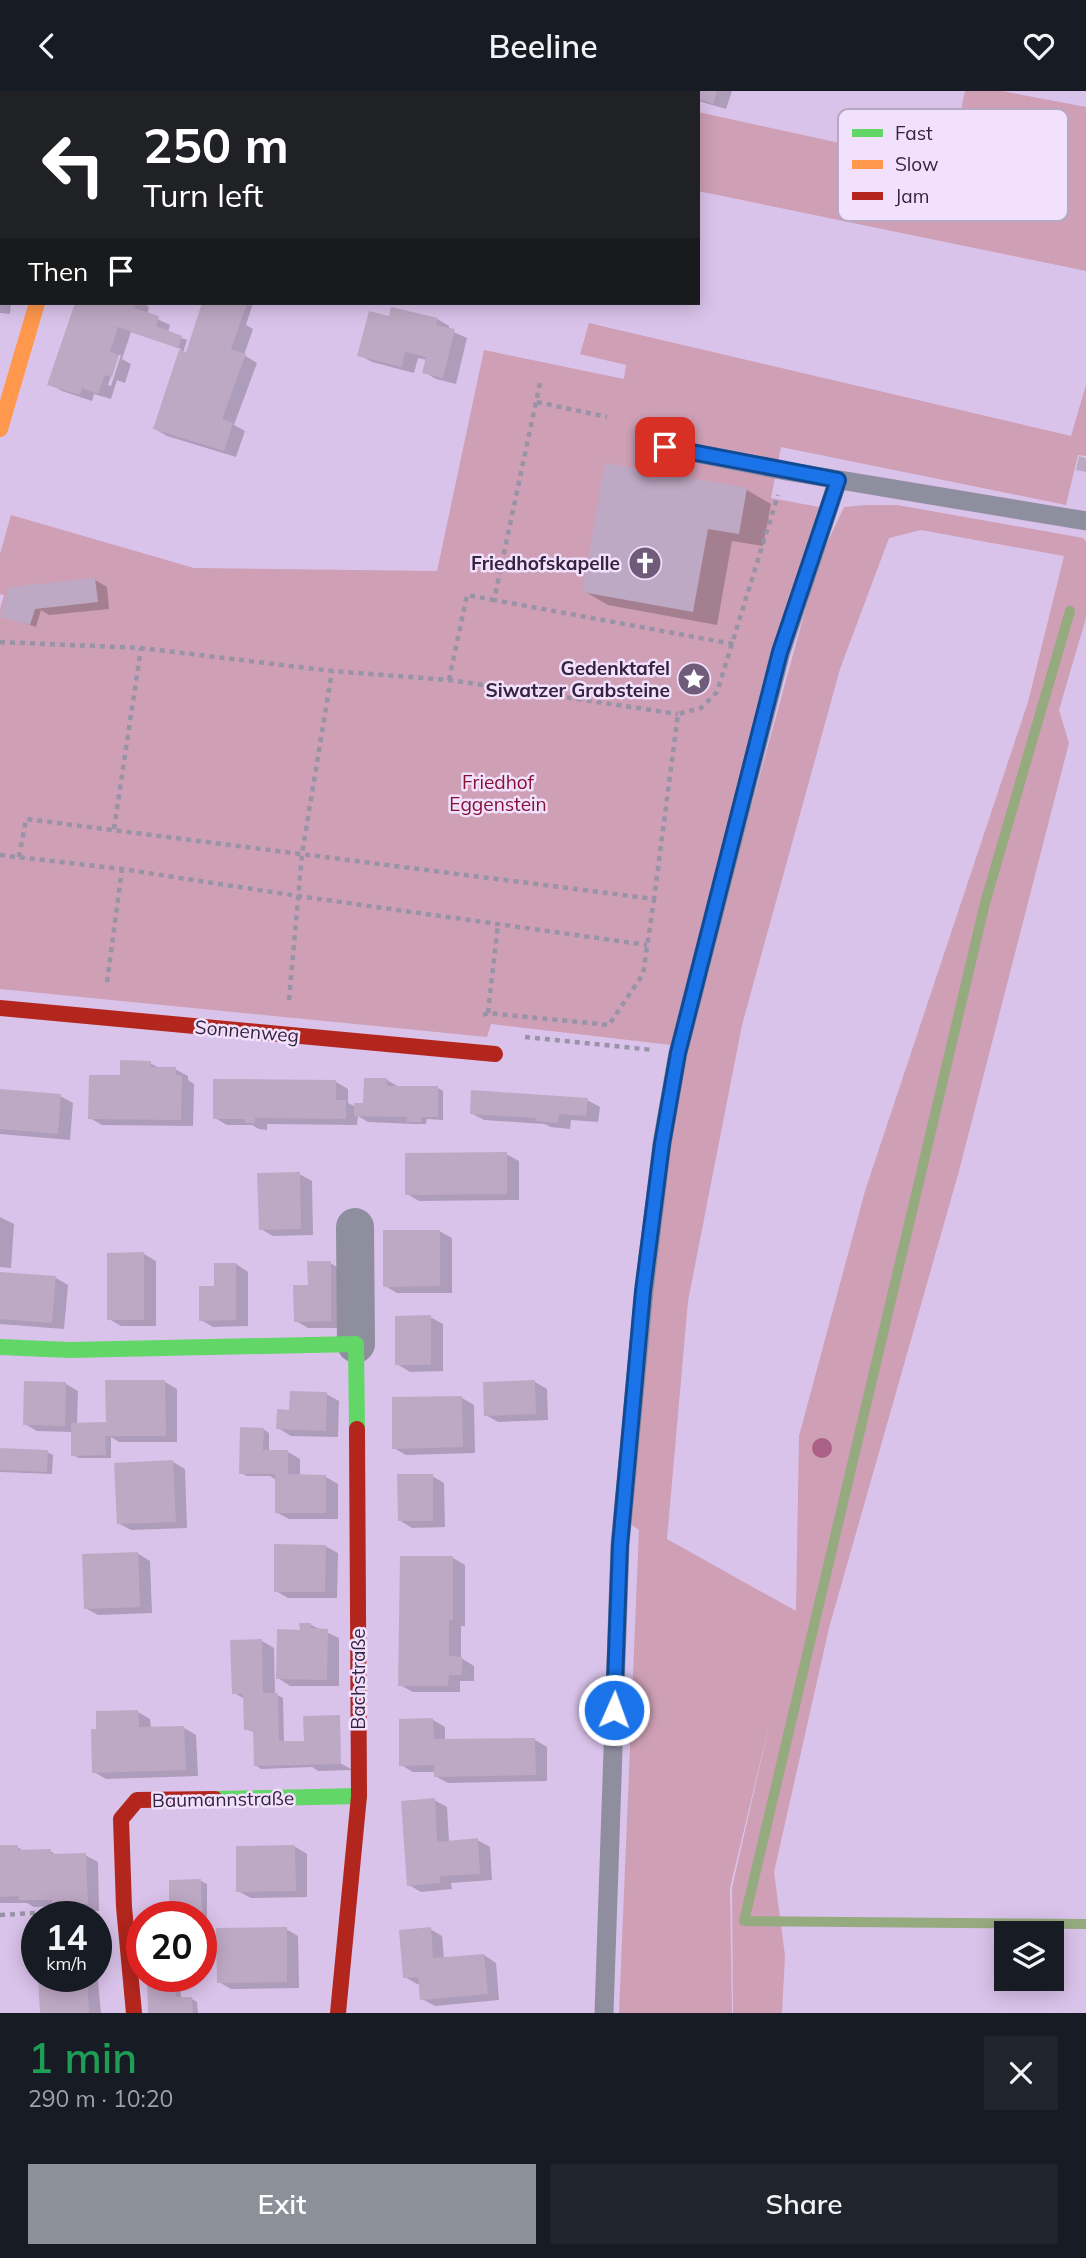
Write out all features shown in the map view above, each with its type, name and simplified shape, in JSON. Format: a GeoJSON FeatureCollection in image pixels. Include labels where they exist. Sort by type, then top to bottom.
{"type":"FeatureCollection","features":[{"type":"Feature","properties":{"kind":"street"},"geometry":{"type":"LineString","coordinates":[[0,429],[36,305]]}},
{"type":"Feature","properties":{"kind":"street","name":"Sonnenweg"},"geometry":{"type":"LineString","coordinates":[[0,1009],[495,1054]]}},
{"type":"Feature","properties":{"kind":"street","name":"Bachstraße"},"geometry":{"type":"LineString","coordinates":[[338,2013],[359,1796],[355,1227]]}},
{"type":"Feature","properties":{"kind":"street"},"geometry":{"type":"LineString","coordinates":[[0,1347],[70,1350],[356,1344]]}},
{"type":"Feature","properties":{"kind":"street","name":"Baumannstraße"},"geometry":{"type":"LineString","coordinates":[[134,2013],[124,1907],[121,1819],[137,1800],[359,1796]]}},
{"type":"Feature","properties":{"kind":"lane"},"geometry":{"type":"LineString","coordinates":[[665,447],[786,471],[1086,521]]}},
{"type":"Feature","properties":{"kind":"lane"},"geometry":{"type":"LineString","coordinates":[[604,2013],[620,1545],[643,1291],[662,1144],[678,1053],[780,652],[838,480]]}},
{"type":"Feature","properties":{"kind":"path"},"geometry":{"type":"LineString","coordinates":[[494,600],[540,383]]}},
{"type":"Feature","properties":{"kind":"path"},"geometry":{"type":"LineString","coordinates":[[537,402],[607,417]]}},
{"type":"Feature","properties":{"kind":"path"},"geometry":{"type":"LineString","coordinates":[[0,642],[141,648],[332,671],[449,680],[678,714],[701,708],[717,692],[786,471]]}},
{"type":"Feature","properties":{"kind":"path"},"geometry":{"type":"LineString","coordinates":[[449,680],[467,595],[733,644]]}},
{"type":"Feature","properties":{"kind":"path"},"geometry":{"type":"LineString","coordinates":[[114,829],[141,648]]}},
{"type":"Feature","properties":{"kind":"path"},"geometry":{"type":"LineString","coordinates":[[302,1004],[288,1002],[302,853],[332,671]]}},
{"type":"Feature","properties":{"kind":"path"},"geometry":{"type":"LineString","coordinates":[[479,1017],[488,1013],[609,1025],[643,974],[678,714]]}},
{"type":"Feature","properties":{"kind":"path"},"geometry":{"type":"LineString","coordinates":[[19,857],[26,819],[654,899]]}},
{"type":"Feature","properties":{"kind":"path"},"geometry":{"type":"LineString","coordinates":[[0,855],[122,869],[648,945]]}},
{"type":"Feature","properties":{"kind":"path"},"geometry":{"type":"LineString","coordinates":[[120,985],[107,983],[122,869]]}},
{"type":"Feature","properties":{"kind":"path"},"geometry":{"type":"LineString","coordinates":[[488,1013],[498,924]]}},
{"type":"Feature","properties":{"kind":"path"},"geometry":{"type":"LineString","coordinates":[[495,1054],[507,1035],[630,1048]]}},
{"type":"Feature","properties":{"kind":"path"},"geometry":{"type":"LineString","coordinates":[[0,1915],[124,1907]]}},
{"type":"Feature","properties":{"kind":"green space"},"geometry":{"type":"Polygon","coordinates":[[[965,91],[1002,91],[1086,107],[1086,271],[844,221],[1068,221],[1068,109],[961,109],[965,91]]]}},
{"type":"Feature","properties":{"kind":"green space"},"geometry":{"type":"Polygon","coordinates":[[[700,112],[838,143],[838,220],[700,191],[700,112]]]}},
{"type":"Feature","properties":{"kind":"green space","name":"Friedhof Eggenstein"},"geometry":{"type":"Polygon","coordinates":[[[589,323],[1071,436],[1086,385],[1086,456],[1078,455],[1066,505],[781,447],[771,498],[819,507],[773,655],[671,1045],[491,1024],[487,1037],[0,989],[0,609],[4,595],[0,594],[0,554],[11,515],[194,568],[437,571],[484,350],[624,379],[626,365],[580,354],[589,323]]]}},
{"type":"Feature","properties":{"kind":"green space"},"geometry":{"type":"Polygon","coordinates":[[[897,505],[1083,538],[1086,541],[1086,618],[1059,710],[1069,743],[959,1171],[829,1628],[774,1872],[785,1956],[782,2013],[733,2013],[732,1888],[771,1717],[730,1888],[732,2013],[619,2013],[639,1530],[629,1523],[660,1212],[683,1055],[819,560],[844,507],[897,505]],[[921,530],[889,538],[840,669],[742,1025],[688,1301],[667,1539],[796,1611],[799,1436],[865,1191],[1028,702],[1064,556],[921,530]]]}},
{"type":"Feature","properties":{"kind":"building"},"geometry":{"type":"Polygon","coordinates":[[[700,91],[717,91],[713,104],[700,100],[700,91]]]}},
{"type":"Feature","properties":{"kind":"building"},"geometry":{"type":"Polygon","coordinates":[[[74,305],[135,305],[134,308],[159,316],[156,326],[182,336],[178,348],[118,327],[110,352],[119,355],[112,377],[105,375],[98,394],[82,388],[80,395],[47,385],[74,305]]]}},
{"type":"Feature","properties":{"kind":"building"},"geometry":{"type":"Polygon","coordinates":[[[201,305],[246,305],[231,349],[246,354],[222,419],[233,423],[224,451],[153,429],[179,350],[186,352],[201,305]]]}},
{"type":"Feature","properties":{"kind":"building"},"geometry":{"type":"Polygon","coordinates":[[[391,307],[438,318],[436,325],[455,329],[443,378],[422,373],[426,357],[405,352],[402,367],[357,356],[369,311],[389,316],[391,307]]]}},
{"type":"Feature","properties":{"kind":"building"},"geometry":{"type":"Polygon","coordinates":[[[1079,456],[1086,458],[1086,472],[1076,470],[1079,456]]]}},
{"type":"Feature","properties":{"kind":"building","name":"Friedhofskapelle"},"geometry":{"type":"Polygon","coordinates":[[[605,463],[747,488],[739,534],[708,529],[693,612],[582,592],[605,463]]]}},
{"type":"Feature","properties":{"kind":"building"},"geometry":{"type":"Polygon","coordinates":[[[95,578],[98,602],[35,609],[30,625],[0,617],[9,587],[95,578]]]}},
{"type":"Feature","properties":{"kind":"building"},"geometry":{"type":"Polygon","coordinates":[[[120,1060],[151,1061],[151,1067],[176,1067],[176,1075],[182,1075],[181,1120],[88,1119],[89,1075],[120,1075],[120,1060]]]}},
{"type":"Feature","properties":{"kind":"building"},"geometry":{"type":"Polygon","coordinates":[[[364,1078],[387,1078],[387,1086],[438,1086],[438,1117],[421,1117],[421,1122],[407,1122],[407,1117],[354,1116],[354,1103],[363,1103],[364,1078]]]}},
{"type":"Feature","properties":{"kind":"building"},"geometry":{"type":"Polygon","coordinates":[[[213,1079],[336,1080],[336,1100],[346,1100],[346,1119],[255,1118],[255,1123],[245,1123],[245,1119],[213,1119],[213,1079]]]}},
{"type":"Feature","properties":{"kind":"building"},"geometry":{"type":"Polygon","coordinates":[[[0,1089],[61,1094],[58,1134],[0,1129],[0,1089]]]}},
{"type":"Feature","properties":{"kind":"building"},"geometry":{"type":"Polygon","coordinates":[[[471,1090],[588,1098],[586,1116],[559,1114],[558,1123],[536,1121],[537,1118],[470,1114],[471,1090]]]}},
{"type":"Feature","properties":{"kind":"building"},"geometry":{"type":"Polygon","coordinates":[[[507,1152],[507,1194],[405,1195],[405,1153],[507,1152]]]}},
{"type":"Feature","properties":{"kind":"building"},"geometry":{"type":"Polygon","coordinates":[[[300,1172],[301,1229],[259,1230],[257,1173],[300,1172]]]}},
{"type":"Feature","properties":{"kind":"building"},"geometry":{"type":"Polygon","coordinates":[[[383,1230],[440,1230],[440,1286],[383,1287],[383,1230]]]}},
{"type":"Feature","properties":{"kind":"building"},"geometry":{"type":"Polygon","coordinates":[[[144,1252],[144,1320],[107,1320],[107,1253],[144,1252]]]}},
{"type":"Feature","properties":{"kind":"building"},"geometry":{"type":"Polygon","coordinates":[[[307,1261],[331,1261],[331,1321],[294,1322],[293,1285],[308,1285],[307,1261]]]}},
{"type":"Feature","properties":{"kind":"building"},"geometry":{"type":"Polygon","coordinates":[[[214,1263],[236,1263],[236,1320],[199,1321],[199,1286],[214,1286],[214,1263]]]}},
{"type":"Feature","properties":{"kind":"building"},"geometry":{"type":"Polygon","coordinates":[[[0,1272],[56,1276],[52,1323],[0,1319],[0,1272]]]}},
{"type":"Feature","properties":{"kind":"building"},"geometry":{"type":"Polygon","coordinates":[[[431,1315],[431,1365],[395,1365],[395,1316],[431,1315]]]}},
{"type":"Feature","properties":{"kind":"building"},"geometry":{"type":"Polygon","coordinates":[[[105,1380],[165,1380],[166,1436],[105,1436],[106,1455],[71,1456],[71,1423],[106,1422],[105,1380]]]}},
{"type":"Feature","properties":{"kind":"building"},"geometry":{"type":"Polygon","coordinates":[[[535,1380],[536,1414],[484,1416],[483,1382],[535,1380]]]}},
{"type":"Feature","properties":{"kind":"building"},"geometry":{"type":"Polygon","coordinates":[[[24,1381],[66,1382],[65,1426],[23,1425],[24,1381]]]}},
{"type":"Feature","properties":{"kind":"building"},"geometry":{"type":"Polygon","coordinates":[[[290,1391],[327,1392],[326,1431],[276,1429],[277,1409],[289,1410],[290,1391]]]}},
{"type":"Feature","properties":{"kind":"building"},"geometry":{"type":"Polygon","coordinates":[[[462,1396],[463,1447],[392,1449],[392,1397],[462,1396]]]}},
{"type":"Feature","properties":{"kind":"building"},"geometry":{"type":"Polygon","coordinates":[[[240,1427],[264,1428],[263,1450],[288,1450],[288,1474],[326,1475],[326,1513],[275,1513],[275,1474],[239,1474],[240,1427]]]}},
{"type":"Feature","properties":{"kind":"building"},"geometry":{"type":"Polygon","coordinates":[[[0,1448],[48,1450],[47,1472],[0,1470],[0,1448]]]}},
{"type":"Feature","properties":{"kind":"building"},"geometry":{"type":"Polygon","coordinates":[[[173,1460],[176,1522],[117,1524],[114,1463],[173,1460]]]}},
{"type":"Feature","properties":{"kind":"building"},"geometry":{"type":"Polygon","coordinates":[[[397,1474],[433,1474],[433,1521],[398,1521],[397,1474]]]}},
{"type":"Feature","properties":{"kind":"building"},"geometry":{"type":"Polygon","coordinates":[[[274,1544],[326,1545],[325,1592],[274,1592],[274,1544]]]}},
{"type":"Feature","properties":{"kind":"building"},"geometry":{"type":"Polygon","coordinates":[[[138,1552],[140,1607],[84,1609],[82,1554],[138,1552]]]}},
{"type":"Feature","properties":{"kind":"building"},"geometry":{"type":"Polygon","coordinates":[[[400,1556],[453,1556],[453,1620],[449,1620],[449,1656],[462,1657],[462,1675],[449,1675],[448,1686],[398,1686],[400,1556]]]}},
{"type":"Feature","properties":{"kind":"building"},"geometry":{"type":"Polygon","coordinates":[[[299,1623],[311,1623],[311,1628],[328,1629],[327,1680],[276,1679],[277,1629],[300,1630],[299,1623]]]}},
{"type":"Feature","properties":{"kind":"building"},"geometry":{"type":"Polygon","coordinates":[[[262,1639],[263,1693],[278,1693],[279,1741],[304,1741],[303,1716],[340,1715],[341,1764],[254,1766],[253,1730],[244,1730],[243,1694],[232,1694],[230,1640],[262,1639]]]}},
{"type":"Feature","properties":{"kind":"building"},"geometry":{"type":"Polygon","coordinates":[[[138,1710],[139,1727],[184,1726],[186,1770],[92,1773],[91,1729],[96,1729],[96,1711],[138,1710]]]}},
{"type":"Feature","properties":{"kind":"building"},"geometry":{"type":"Polygon","coordinates":[[[433,1718],[434,1739],[535,1738],[536,1775],[434,1777],[434,1765],[399,1766],[399,1719],[433,1718]]]}},
{"type":"Feature","properties":{"kind":"building"},"geometry":{"type":"Polygon","coordinates":[[[435,1798],[437,1842],[478,1838],[480,1874],[440,1876],[440,1883],[407,1886],[401,1801],[435,1798]]]}},
{"type":"Feature","properties":{"kind":"building"},"geometry":{"type":"Polygon","coordinates":[[[0,1845],[18,1845],[18,1850],[51,1849],[51,1854],[86,1853],[88,1901],[19,1900],[19,1896],[0,1897],[0,1845]]]}},
{"type":"Feature","properties":{"kind":"building"},"geometry":{"type":"Polygon","coordinates":[[[295,1845],[296,1891],[236,1892],[236,1846],[295,1845]]]}},
{"type":"Feature","properties":{"kind":"building"},"geometry":{"type":"Polygon","coordinates":[[[201,1879],[202,1901],[169,1901],[169,1880],[201,1879]]]}},
{"type":"Feature","properties":{"kind":"building"},"geometry":{"type":"Polygon","coordinates":[[[287,1927],[287,1982],[217,1983],[217,1928],[287,1927]]]}},
{"type":"Feature","properties":{"kind":"building"},"geometry":{"type":"Polygon","coordinates":[[[431,1927],[433,1958],[484,1954],[488,1994],[420,2000],[418,1977],[403,1978],[399,1930],[431,1927]]]}},
{"type":"Feature","properties":{"kind":"building"},"geometry":{"type":"Polygon","coordinates":[[[39,1992],[88,1992],[89,2013],[40,2013],[39,1992]]]}},
{"type":"Feature","properties":{"kind":"building"},"geometry":{"type":"Polygon","coordinates":[[[147,1992],[176,1992],[176,1997],[192,1997],[193,2013],[148,2013],[147,1992]]]}},
{"type":"Feature","properties":{"kind":"waterway"},"geometry":{"type":"LineString","coordinates":[[1070,611],[985,903],[744,1921],[1086,1924]]}},
{"type":"Feature","properties":{"kind":"traffic: fast"},"geometry":{"type":"LineString","coordinates":[[0,1347],[70,1350],[356,1344],[357,1429]]}},
{"type":"Feature","properties":{"kind":"traffic: fast"},"geometry":{"type":"LineString","coordinates":[[215,1799],[359,1796]]}},
{"type":"Feature","properties":{"kind":"traffic: slow"},"geometry":{"type":"LineString","coordinates":[[0,429],[36,305]]}},
{"type":"Feature","properties":{"kind":"traffic: jam"},"geometry":{"type":"LineString","coordinates":[[0,1008],[495,1054]]}},
{"type":"Feature","properties":{"kind":"traffic: jam"},"geometry":{"type":"LineString","coordinates":[[338,2013],[359,1796],[357,1429]]}},
{"type":"Feature","properties":{"kind":"traffic: jam"},"geometry":{"type":"LineString","coordinates":[[134,2013],[124,1907],[121,1819],[137,1800],[215,1799]]}},
{"type":"Feature","properties":{"kind":"place","name":"Friedhofskapelle"},"geometry":{"type":"Point","coordinates":[645,563]}},
{"type":"Feature","properties":{"kind":"place","name":"Gedenktafel Siwatzer Grabsteine"},"geometry":{"type":"Point","coordinates":[694,679]}},
{"type":"Feature","properties":{"kind":"route"},"geometry":{"type":"LineString","coordinates":[[614,1710],[620,1545],[643,1291],[662,1144],[678,1053],[780,652],[838,480],[665,447]]}}]}
